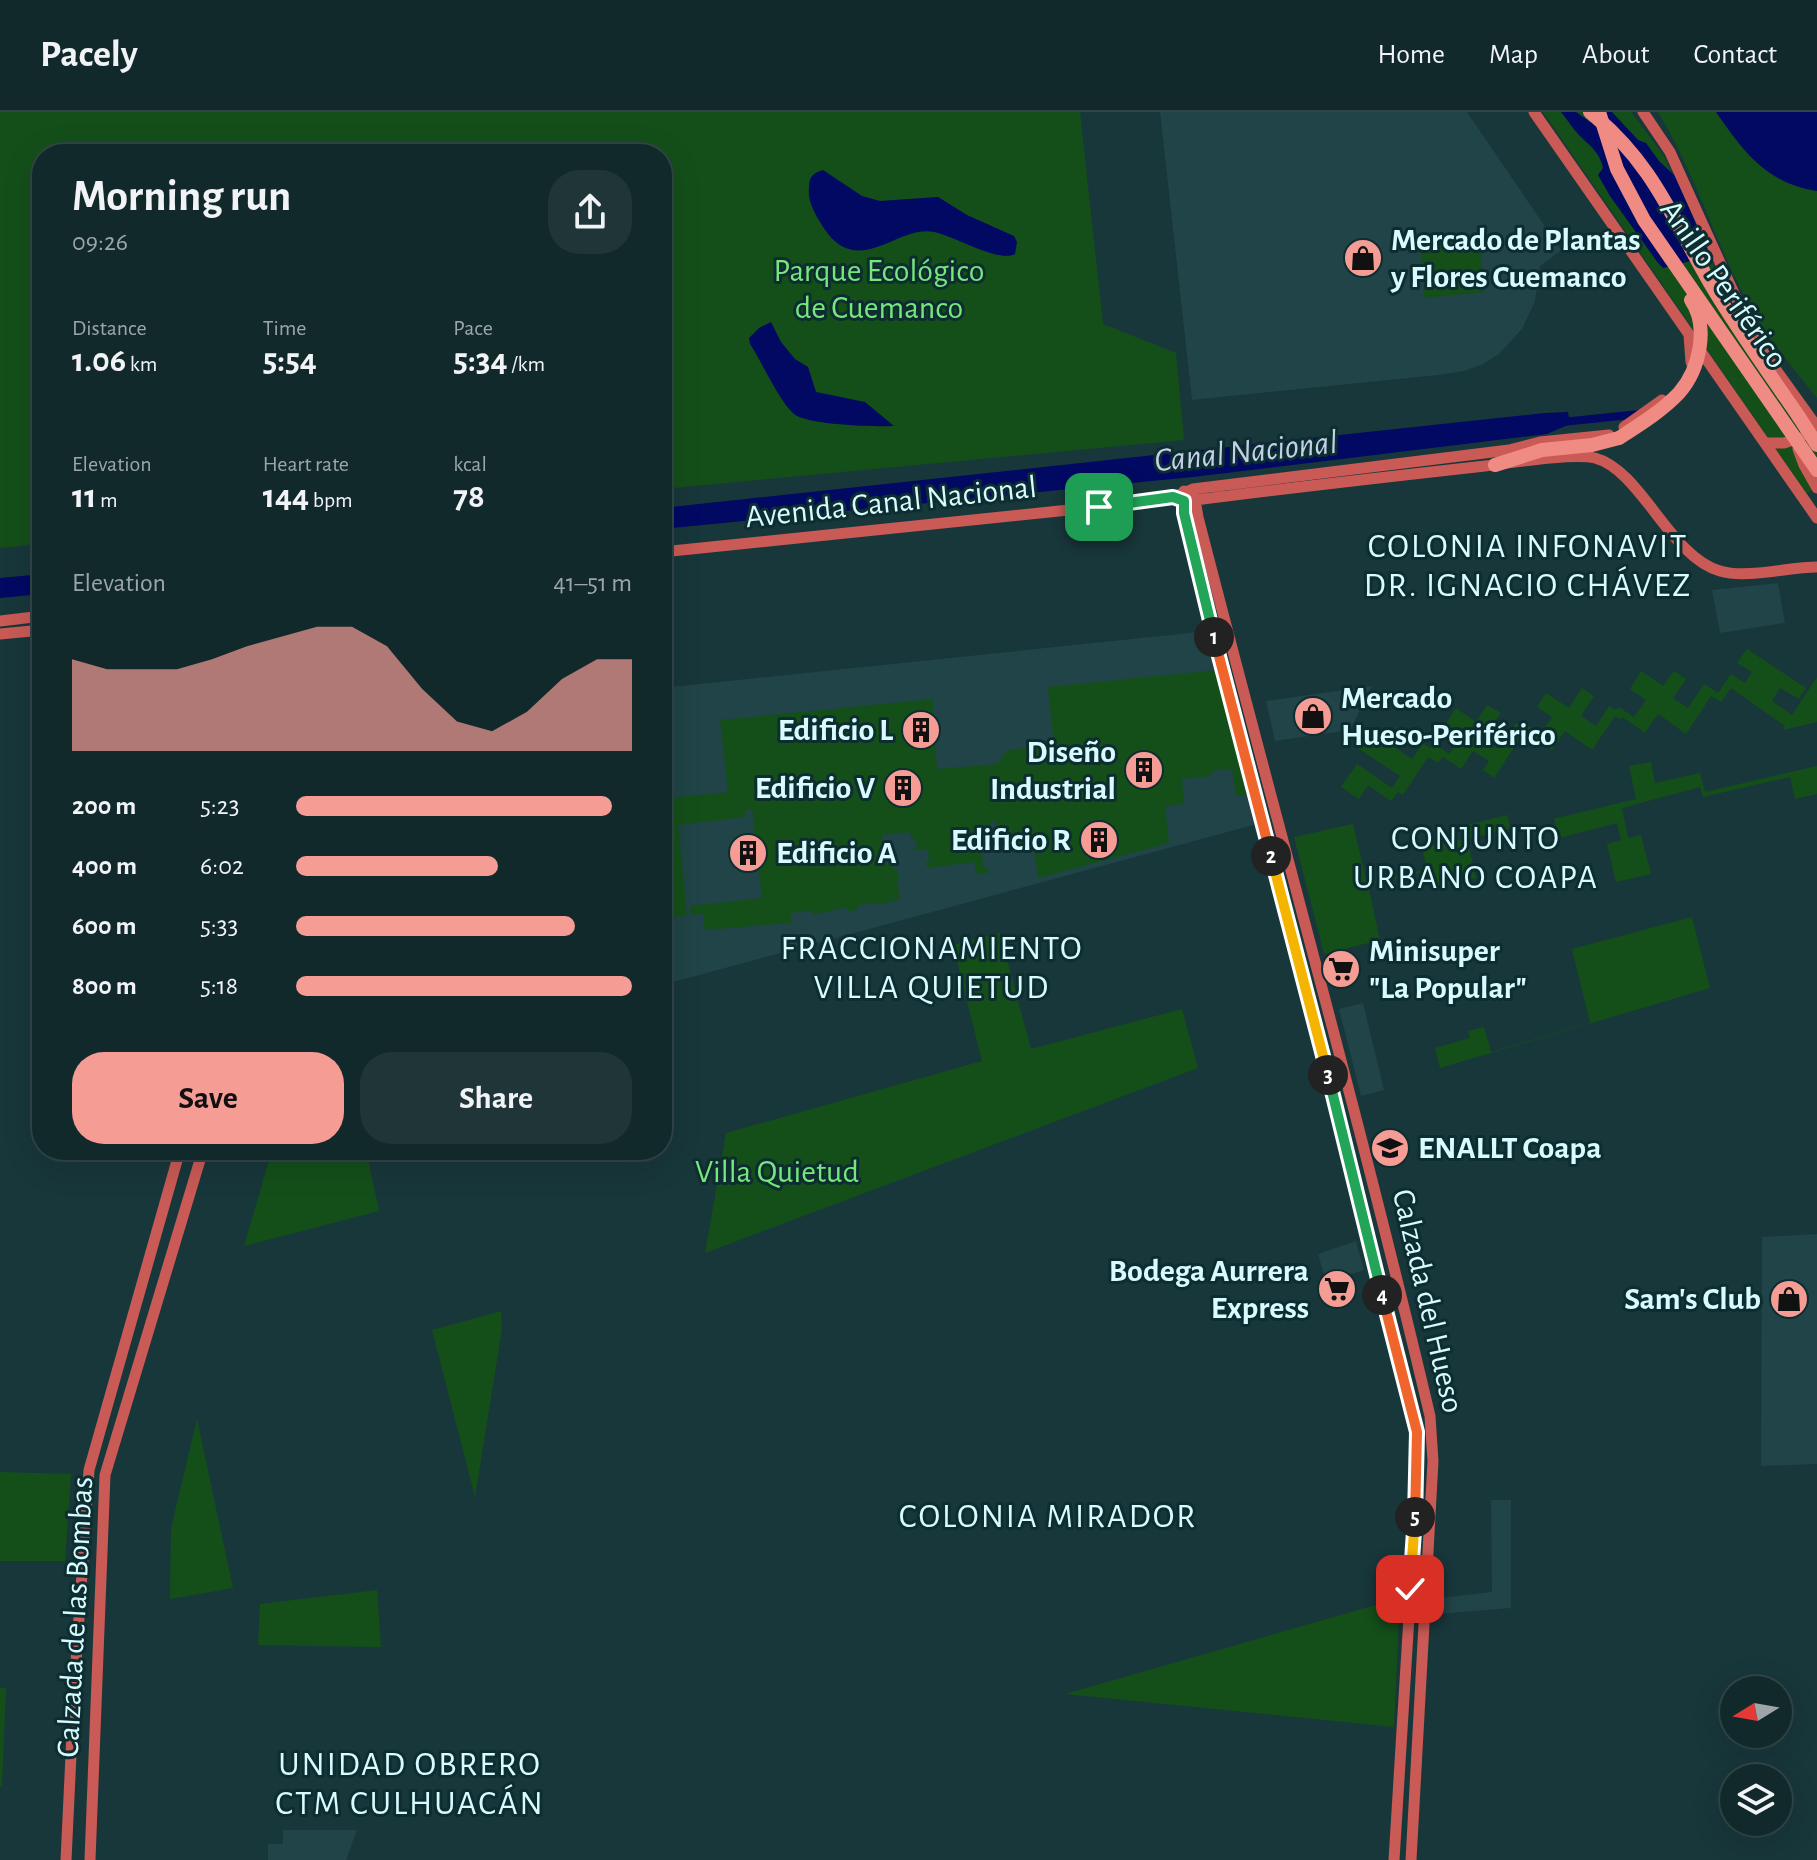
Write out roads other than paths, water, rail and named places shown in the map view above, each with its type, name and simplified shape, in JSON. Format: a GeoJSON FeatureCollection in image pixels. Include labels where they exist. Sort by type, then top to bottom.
{"type":"FeatureCollection","features":[{"type":"Feature","properties":{"kind":"highway","name":"Anillo Periférico"},"geometry":{"type":"LineString","coordinates":[[1590,112],[1618,136],[1641,162],[1665,198],[1711,284],[1817,445]]}},
{"type":"Feature","properties":{"kind":"highway","name":"Anillo Periférico"},"geometry":{"type":"LineString","coordinates":[[1599,112],[1625,187],[1817,470]]}},
{"type":"Feature","properties":{"kind":"highway"},"geometry":{"type":"LineString","coordinates":[[1495,465],[1542,450],[1592,445],[1619,438],[1646,420],[1686,383],[1700,344],[1700,321],[1696,307],[1662,257],[1657,238]]}},
{"type":"Feature","properties":{"kind":"main road"},"geometry":{"type":"LineString","coordinates":[[1534,112],[1817,518]]}},
{"type":"Feature","properties":{"kind":"main road"},"geometry":{"type":"LineString","coordinates":[[1643,112],[1670,152],[1756,342],[1815,425]]}},
{"type":"Feature","properties":{"kind":"main road","name":"Avenida Canal Nacional"},"geometry":{"type":"LineString","coordinates":[[672,551],[1107,506],[1612,434],[1678,388],[1690,364],[1689,335]]}},
{"type":"Feature","properties":{"kind":"main road"},"geometry":{"type":"LineString","coordinates":[[1815,425],[1806,425],[1798,450],[1817,488]]}},
{"type":"Feature","properties":{"kind":"main road"},"geometry":{"type":"LineString","coordinates":[[1765,443],[1784,443],[1800,438]]}},
{"type":"Feature","properties":{"kind":"main road","name":"Avenida Canal Nacional"},"geometry":{"type":"LineString","coordinates":[[1186,495],[1215,498],[1495,465],[1577,457],[1596,459],[1613,468],[1702,564],[1721,572],[1740,573],[1817,567]]}},
{"type":"Feature","properties":{"kind":"main road","name":"Calzada del Hueso"},"geometry":{"type":"LineString","coordinates":[[1186,495],[1198,517],[1344,1069],[1430,1416],[1433,1461],[1411,1860]]}},
{"type":"Feature","properties":{"kind":"main road","name":"Calzada del Hueso"},"geometry":{"type":"LineString","coordinates":[[1186,495],[1184,513],[1215,642],[1417,1432],[1417,1487],[1394,1860]]}},
{"type":"Feature","properties":{"kind":"main road"},"geometry":{"type":"LineString","coordinates":[[1198,517],[1203,505],[1215,498]]}},
{"type":"Feature","properties":{"kind":"main road"},"geometry":{"type":"LineString","coordinates":[[0,621],[32,617]]}},
{"type":"Feature","properties":{"kind":"main road"},"geometry":{"type":"LineString","coordinates":[[0,634],[32,631]]}},
{"type":"Feature","properties":{"kind":"main road","name":"Calzada de las Bombas"},"geometry":{"type":"LineString","coordinates":[[66,1860],[85,1509],[94,1451],[177,1160]]}},
{"type":"Feature","properties":{"kind":"main road","name":"Calzada de las Bombas"},"geometry":{"type":"LineString","coordinates":[[90,1860],[105,1475],[200,1160]]}},
{"type":"Feature","properties":{"kind":"main road"},"geometry":{"type":"LineString","coordinates":[[85,1509],[102,1509]]}},
{"type":"Feature","properties":{"kind":"water"},"geometry":{"type":"Polygon","coordinates":[[[1561,112],[1576,112],[1590,122],[1592,112],[1612,112],[1638,140],[1646,143],[1675,176],[1710,256],[1663,268],[1610,196],[1598,175],[1603,168],[1597,153],[1561,112]]]}},
{"type":"Feature","properties":{"kind":"water"},"geometry":{"type":"Polygon","coordinates":[[[1716,112],[1817,112],[1817,191],[1784,181],[1758,164],[1716,112]]]}},
{"type":"Feature","properties":{"kind":"water"},"geometry":{"type":"Polygon","coordinates":[[[823,170],[862,196],[880,201],[938,197],[967,215],[1014,236],[1017,242],[1015,254],[998,255],[934,232],[906,235],[864,250],[850,249],[836,242],[823,227],[811,203],[810,181],[814,174],[823,170]]]}},
{"type":"Feature","properties":{"kind":"water"},"geometry":{"type":"Polygon","coordinates":[[[771,322],[781,342],[795,359],[808,367],[816,392],[865,402],[894,426],[827,423],[794,414],[750,344],[749,338],[771,322]]]}},
{"type":"Feature","properties":{"kind":"water","name":"Canal Nacional"},"geometry":{"type":"Polygon","coordinates":[[[1568,412],[1570,424],[1547,434],[1193,477],[672,528],[672,507],[1568,412]]]}},
{"type":"Feature","properties":{"kind":"water"},"geometry":{"type":"Polygon","coordinates":[[[32,575],[32,595],[0,598],[0,578],[32,575]]]}},
{"type":"Feature","properties":{"kind":"waterway","name":"Canal Nacional"},"geometry":{"type":"LineString","coordinates":[[1562,422],[1640,414]]}},
{"type":"Feature","properties":{"kind":"place","name":"Mercado de Plantas y Flores Cuemanco"},"geometry":{"type":"Point","coordinates":[1363,258]}},
{"type":"Feature","properties":{"kind":"place","name":"Mercado Hueso-Periférico"},"geometry":{"type":"Point","coordinates":[1313,716]}},
{"type":"Feature","properties":{"kind":"place","name":"Edificio L"},"geometry":{"type":"Point","coordinates":[921,730]}},
{"type":"Feature","properties":{"kind":"place","name":"Diseño Industrial"},"geometry":{"type":"Point","coordinates":[1144,770]}},
{"type":"Feature","properties":{"kind":"place","name":"Edificio V"},"geometry":{"type":"Point","coordinates":[903,788]}},
{"type":"Feature","properties":{"kind":"place","name":"Edificio R"},"geometry":{"type":"Point","coordinates":[1099,840]}},
{"type":"Feature","properties":{"kind":"place","name":"Edificio A"},"geometry":{"type":"Point","coordinates":[748,853]}},
{"type":"Feature","properties":{"kind":"place","name":"Minisuper \"La Popular\""},"geometry":{"type":"Point","coordinates":[1341,969]}},
{"type":"Feature","properties":{"kind":"place","name":"ENALLT Coapa"},"geometry":{"type":"Point","coordinates":[1390,1148]}},
{"type":"Feature","properties":{"kind":"place","name":"Bodega Aurrera Express"},"geometry":{"type":"Point","coordinates":[1337,1289]}},
{"type":"Feature","properties":{"kind":"place","name":"Sam's Club"},"geometry":{"type":"Point","coordinates":[1789,1299]}},
{"type":"Feature","properties":{"kind":"district","name":"COLONIA INFONAVIT DR. IGNACIO CHÁVEZ"},"geometry":{"type":"Point","coordinates":[1528,566]}},
{"type":"Feature","properties":{"kind":"district","name":"CONJUNTO URBANO COAPA"},"geometry":{"type":"Point","coordinates":[1476,858]}},
{"type":"Feature","properties":{"kind":"district","name":"FRACCIONAMIENTO VILLA QUIETUD"},"geometry":{"type":"Point","coordinates":[932,968]}},
{"type":"Feature","properties":{"kind":"district","name":"COLONIA MIRADOR"},"geometry":{"type":"Point","coordinates":[1048,1517]}},
{"type":"Feature","properties":{"kind":"district","name":"UNIDAD OBRERO CTM CULHUACÁN"},"geometry":{"type":"Point","coordinates":[410,1784]}},
{"type":"Feature","properties":{"kind":"park label","name":"Parque Ecológico de Cuemanco"},"geometry":{"type":"Point","coordinates":[879,290]}},
{"type":"Feature","properties":{"kind":"park label","name":"Villa Quietud"},"geometry":{"type":"Point","coordinates":[777,1172]}}]}
